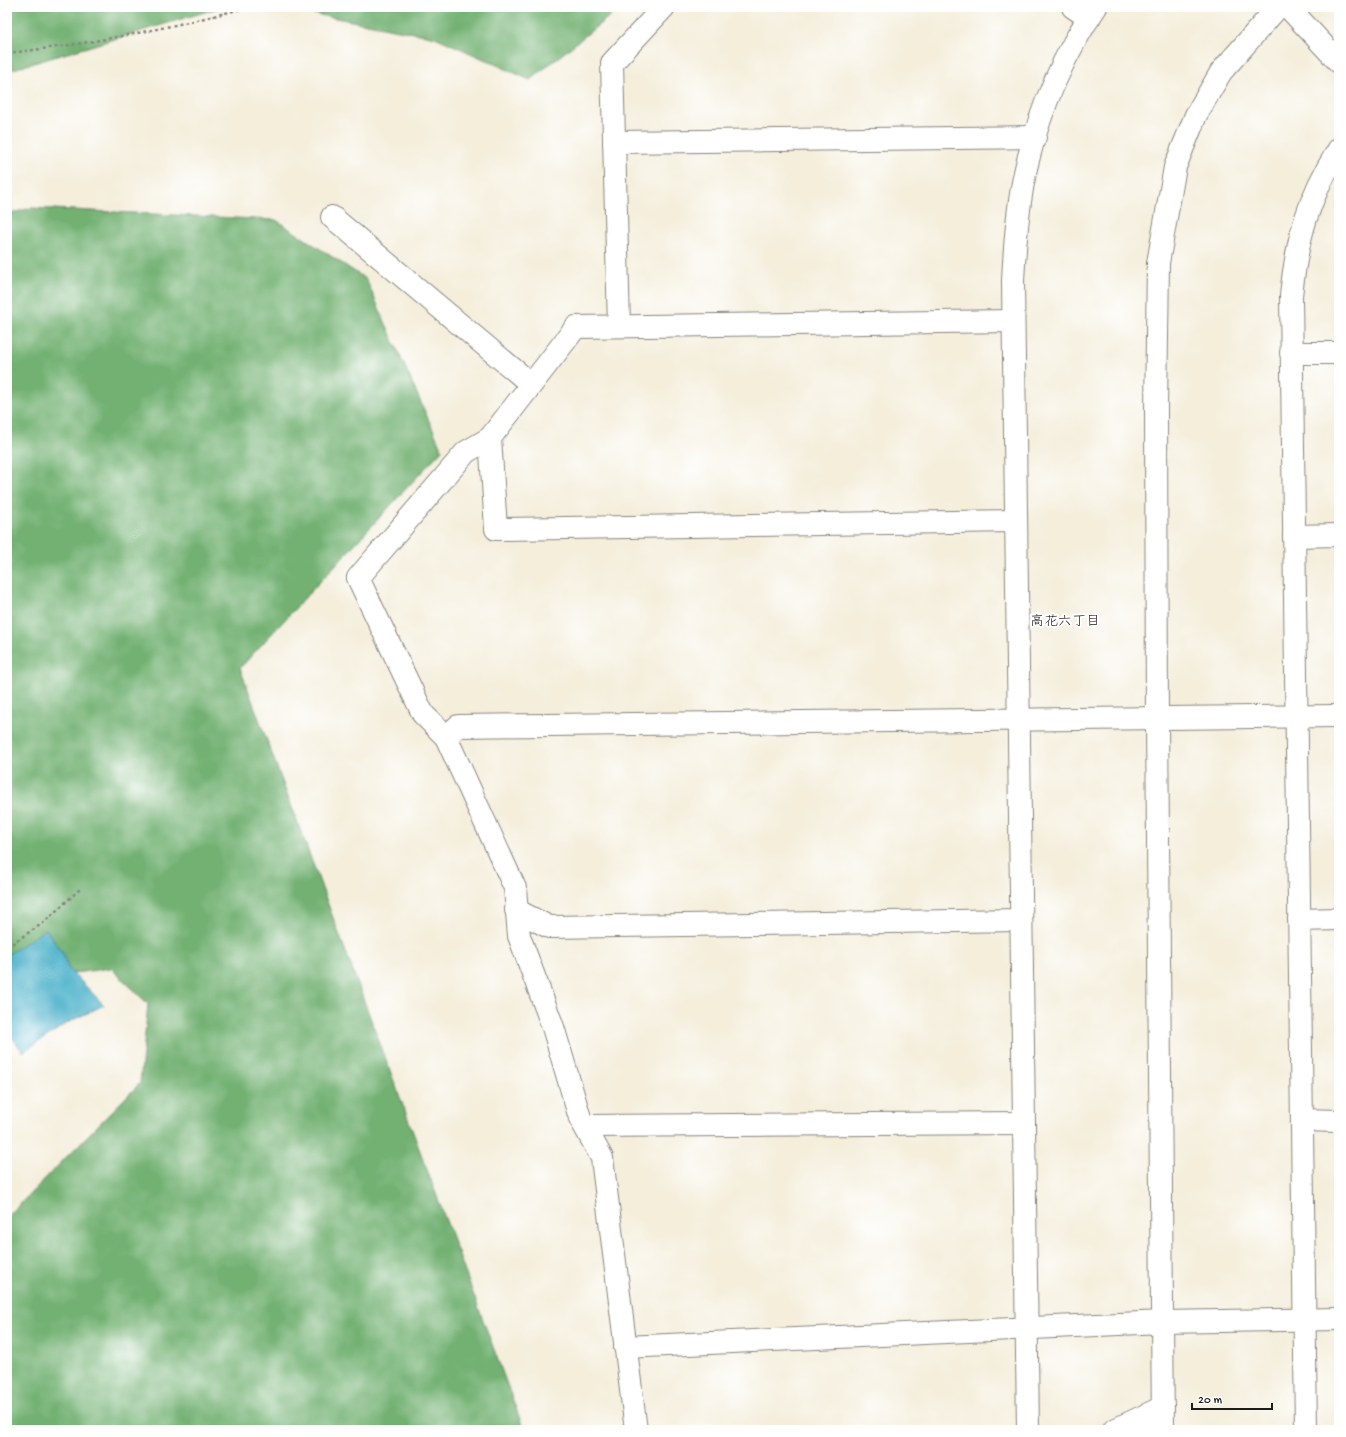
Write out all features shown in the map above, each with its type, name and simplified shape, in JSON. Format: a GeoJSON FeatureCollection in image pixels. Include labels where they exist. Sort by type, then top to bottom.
{"type":"FeatureCollection","features":[{"type":"Feature","properties":{"kind":"street"},"geometry":{"type":"LineString","coordinates":[[619,326],[612,62],[664,7]]}},
{"type":"Feature","properties":{"kind":"street"},"geometry":{"type":"LineString","coordinates":[[1163,1430],[1157,719],[1156,410],[1158,271],[1175,167],[1196,115],[1221,72],[1278,7]]}},
{"type":"Feature","properties":{"kind":"street"},"geometry":{"type":"LineString","coordinates":[[1288,7],[1339,62]]}},
{"type":"Feature","properties":{"kind":"street"},"geometry":{"type":"LineString","coordinates":[[1028,1430],[1013,321],[1014,253],[1022,186],[1035,137],[1086,11]]}},
{"type":"Feature","properties":{"kind":"street"},"geometry":{"type":"LineString","coordinates":[[614,142],[1035,137]]}},
{"type":"Feature","properties":{"kind":"street"},"geometry":{"type":"LineString","coordinates":[[1306,1430],[1290,296],[1300,231],[1323,176],[1339,149]]}},
{"type":"Feature","properties":{"kind":"street"},"geometry":{"type":"LineString","coordinates":[[332,217],[531,384]]}},
{"type":"Feature","properties":{"kind":"street"},"geometry":{"type":"LineString","coordinates":[[636,1430],[602,1158],[580,1118],[553,1027],[518,936],[515,888],[446,737],[423,714],[358,578],[466,452],[490,438],[576,327],[1013,321]]}},
{"type":"Feature","properties":{"kind":"street"},"geometry":{"type":"LineString","coordinates":[[1291,354],[1339,353]]}},
{"type":"Feature","properties":{"kind":"street"},"geometry":{"type":"LineString","coordinates":[[490,438],[496,529],[1016,521]]}},
{"type":"Feature","properties":{"kind":"street"},"geometry":{"type":"LineString","coordinates":[[1294,536],[1339,535]]}},
{"type":"Feature","properties":{"kind":"street"},"geometry":{"type":"LineString","coordinates":[[446,737],[458,726],[1019,721],[1339,716]]}},
{"type":"Feature","properties":{"kind":"street"},"geometry":{"type":"LineString","coordinates":[[516,910],[549,927],[1022,920]]}},
{"type":"Feature","properties":{"kind":"street"},"geometry":{"type":"LineString","coordinates":[[1299,920],[1339,919]]}},
{"type":"Feature","properties":{"kind":"street"},"geometry":{"type":"LineString","coordinates":[[1302,1120],[1339,1121]]}},
{"type":"Feature","properties":{"kind":"street"},"geometry":{"type":"LineString","coordinates":[[585,1126],[1024,1123]]}},
{"type":"Feature","properties":{"kind":"street"},"geometry":{"type":"LineString","coordinates":[[625,1347],[1162,1322],[1339,1319]]}},
{"type":"Feature","properties":{"kind":"street"},"geometry":{"type":"LineString","coordinates":[[1114,1430],[1163,1407]]}},
{"type":"Feature","properties":{"kind":"path"},"geometry":{"type":"LineString","coordinates":[[7,52],[42,49],[172,27],[241,9]]}},
{"type":"Feature","properties":{"kind":"path"},"geometry":{"type":"LineString","coordinates":[[7,947],[42,923],[80,889]]}},
{"type":"Feature","properties":{"kind":"green space"},"geometry":{"type":"Polygon","coordinates":[[[7,7],[222,7],[7,71],[7,7]]]}},
{"type":"Feature","properties":{"kind":"green space"},"geometry":{"type":"Polygon","coordinates":[[[278,7],[621,7],[530,80],[435,37],[278,7]]]}},
{"type":"Feature","properties":{"kind":"green space"},"geometry":{"type":"Polygon","coordinates":[[[32,208],[276,220],[366,279],[442,450],[240,668],[524,1430],[7,1430],[7,1217],[140,1083],[148,1004],[111,968],[17,981],[7,986],[7,214],[32,208]]]}},
{"type":"Feature","properties":{"kind":"water"},"geometry":{"type":"Polygon","coordinates":[[[46,929],[64,955],[68,968],[104,1005],[69,1022],[23,1052],[7,1031],[7,955],[46,929]]]}},
{"type":"Feature","properties":{"kind":"district","name":"高花六丁目"},"geometry":{"type":"Point","coordinates":[1065,620]}}]}
